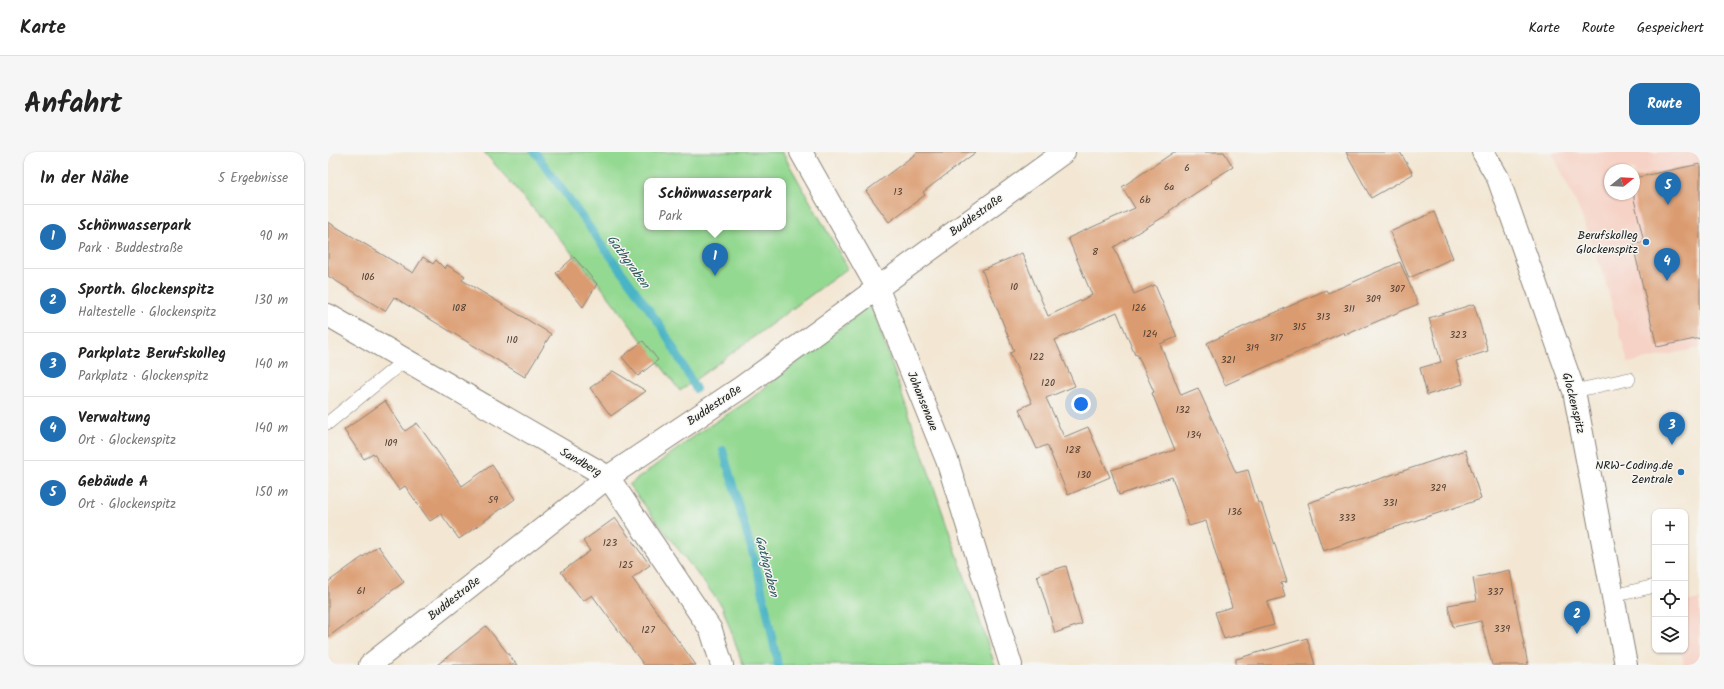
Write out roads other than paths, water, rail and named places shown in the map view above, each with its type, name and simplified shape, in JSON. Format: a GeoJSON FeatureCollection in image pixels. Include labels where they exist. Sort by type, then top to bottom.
{"type":"FeatureCollection","features":[{"type":"Feature","properties":{"kind":"main road","name":"Johansenaue"},"geometry":{"type":"LineString","coordinates":[[801,152],[877,287],[947,460],[1011,665]]}},
{"type":"Feature","properties":{"kind":"main road","name":"Buddestraße"},"geometry":{"type":"LineString","coordinates":[[370,665],[608,477],[742,387],[1064,152]]}},
{"type":"Feature","properties":{"kind":"main road","name":"Glockenspitz"},"geometry":{"type":"LineString","coordinates":[[1483,152],[1498,178],[1574,391],[1626,665]]}},
{"type":"Feature","properties":{"kind":"main road","name":"Sandberg"},"geometry":{"type":"LineString","coordinates":[[328,315],[608,477],[711,630],[722,665]]}},
{"type":"Feature","properties":{"kind":"lane"},"geometry":{"type":"LineString","coordinates":[[328,423],[405,360]]}},
{"type":"Feature","properties":{"kind":"lane"},"geometry":{"type":"LineString","coordinates":[[1574,391],[1629,379]]}},
{"type":"Feature","properties":{"kind":"lane"},"geometry":{"type":"LineString","coordinates":[[1613,596],[1652,587]]}},
{"type":"Feature","properties":{"kind":"waterway","name":"Gathgraben"},"geometry":{"type":"LineString","coordinates":[[535,152],[661,326],[696,389]]}},
{"type":"Feature","properties":{"kind":"waterway","name":"Gathgraben"},"geometry":{"type":"LineString","coordinates":[[723,450],[760,580],[778,665]]}},
{"type":"Feature","properties":{"kind":"place","name":"Gebäude A"},"geometry":{"type":"Point","coordinates":[1668,205]}},
{"type":"Feature","properties":{"kind":"place","name":"Berufskolleg Glockenspitz"},"geometry":{"type":"Point","coordinates":[1646,242]}},
{"type":"Feature","properties":{"kind":"place","name":"Schönwasserpark"},"geometry":{"type":"Point","coordinates":[715,276]}},
{"type":"Feature","properties":{"kind":"place","name":"Verwaltung"},"geometry":{"type":"Point","coordinates":[1667,281]}},
{"type":"Feature","properties":{"kind":"place","name":"Parkplatz Berufskolleg"},"geometry":{"type":"Point","coordinates":[1672,445]}},
{"type":"Feature","properties":{"kind":"place","name":"NRW-Coding.de Zentrale"},"geometry":{"type":"Point","coordinates":[1681,472]}},
{"type":"Feature","properties":{"kind":"place","name":"Sporth. Glockenspitz"},"geometry":{"type":"Point","coordinates":[1577,634]}}]}
